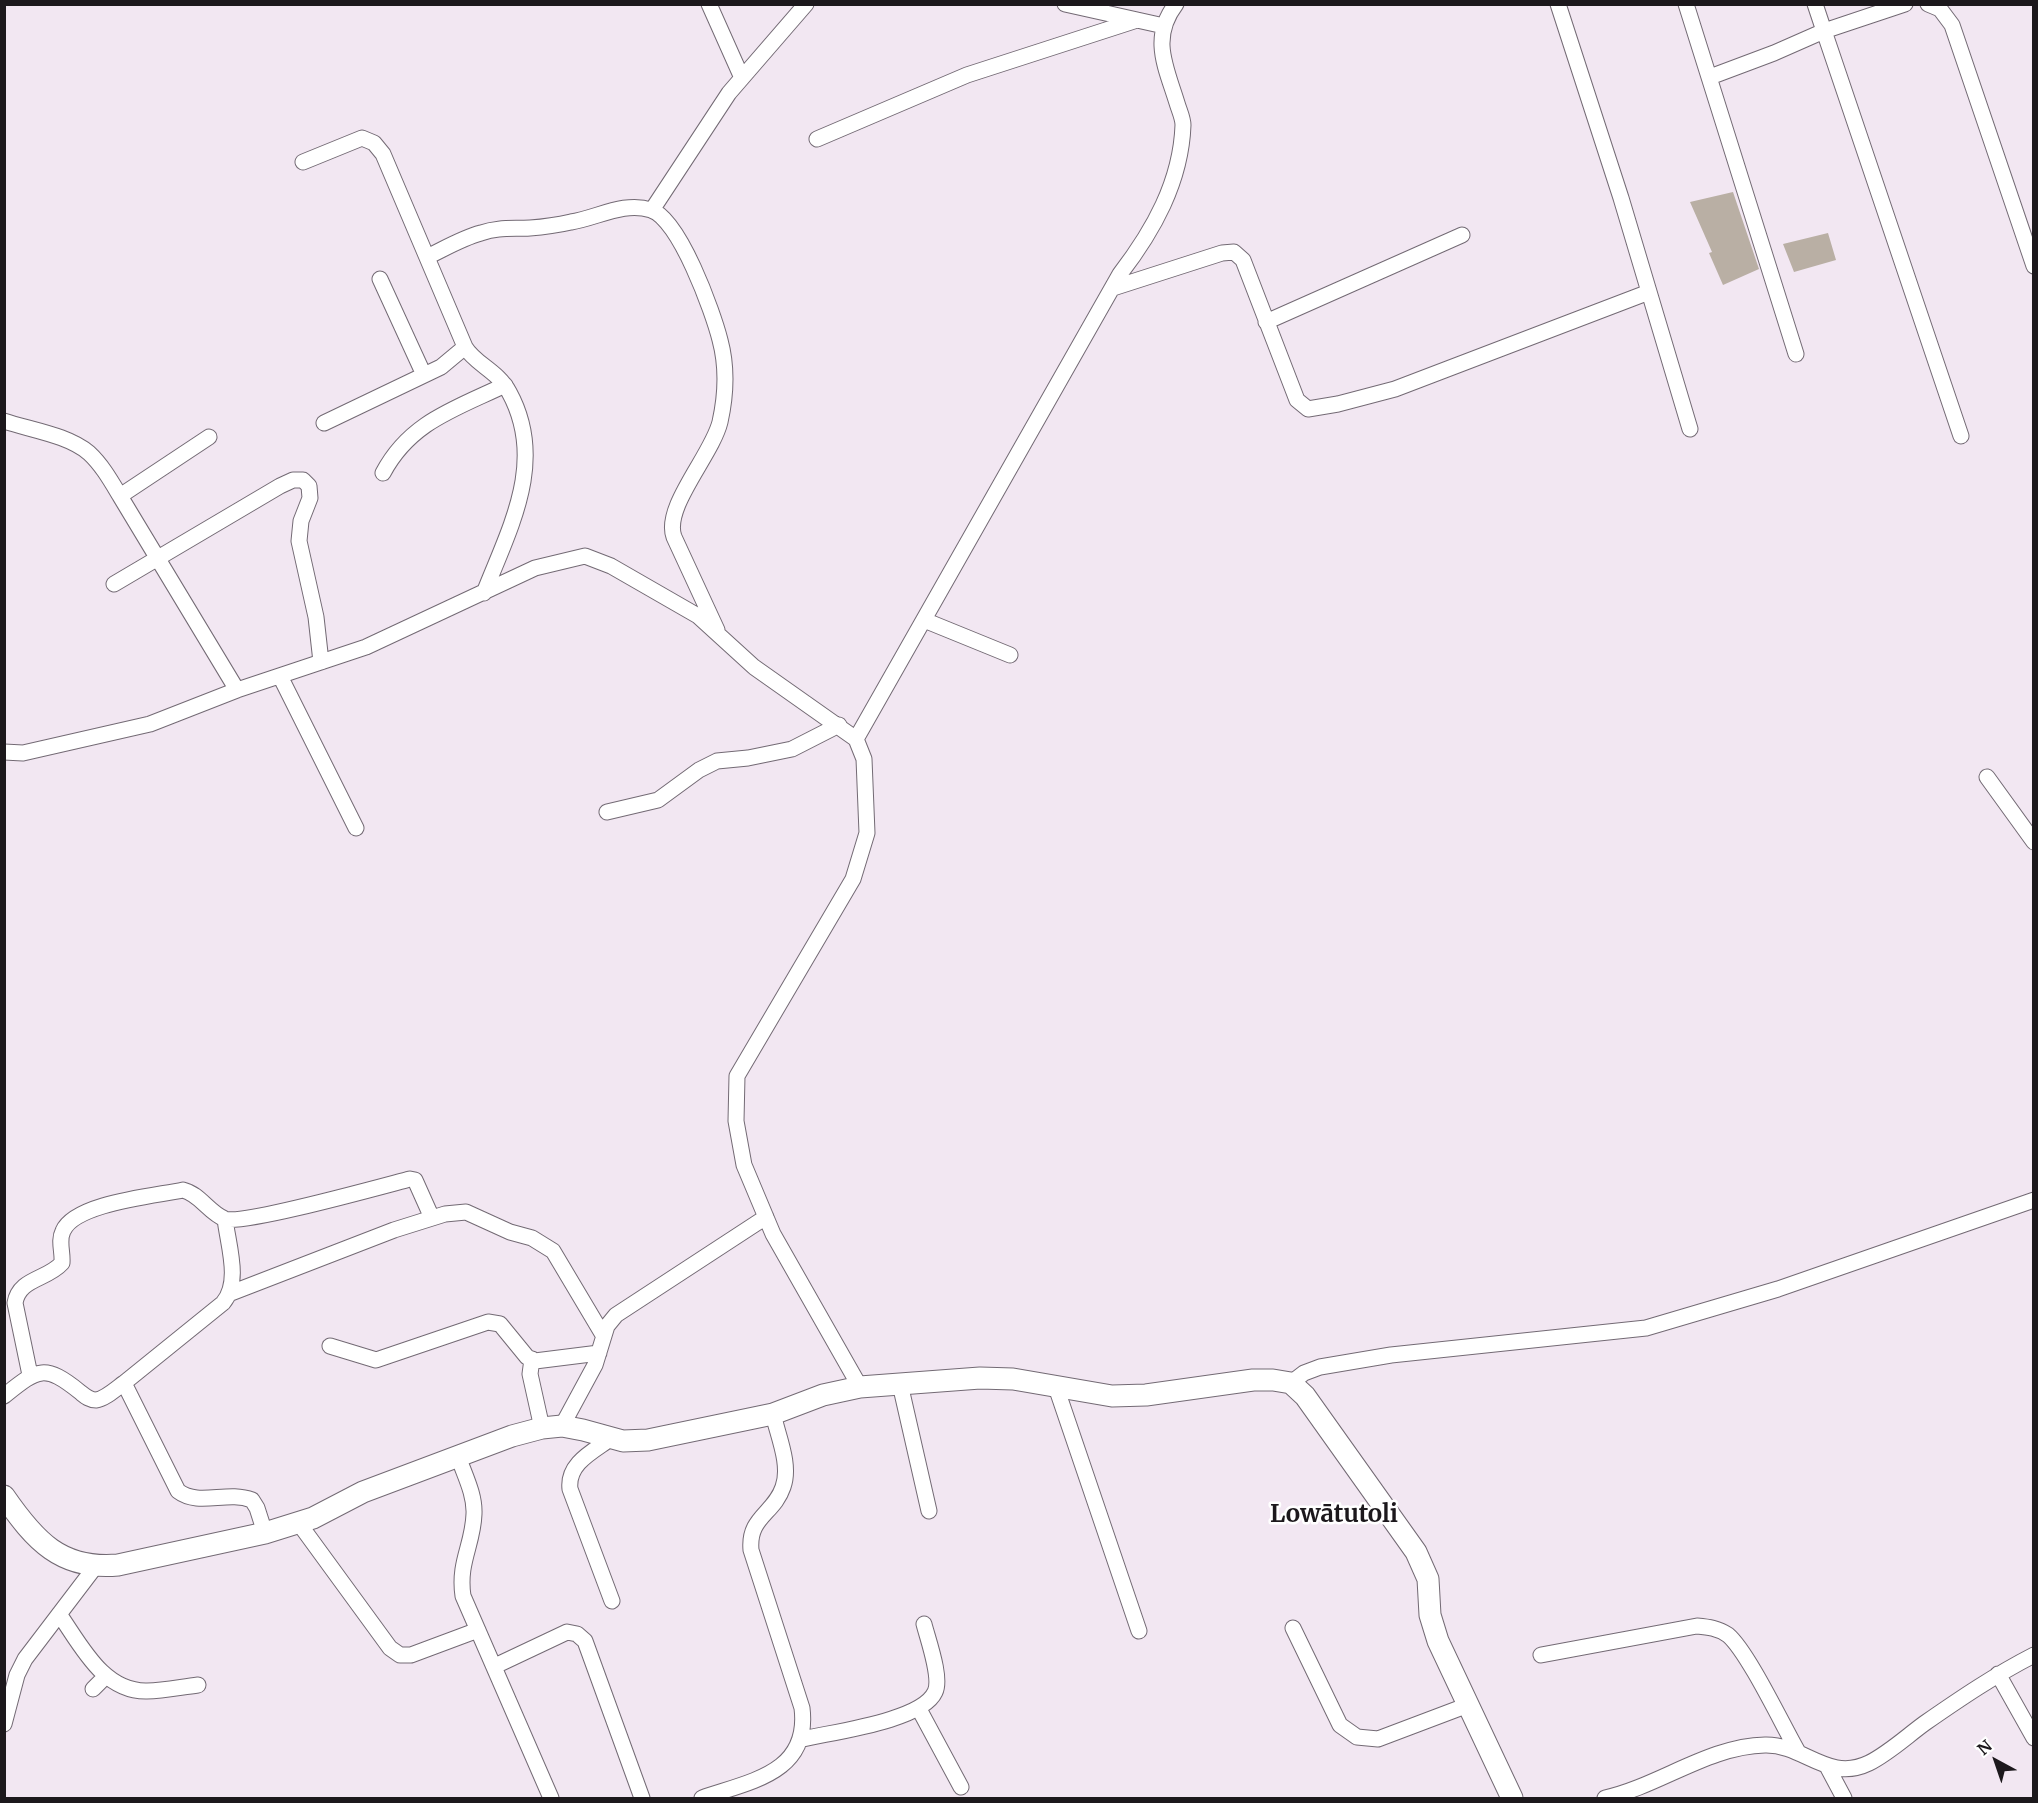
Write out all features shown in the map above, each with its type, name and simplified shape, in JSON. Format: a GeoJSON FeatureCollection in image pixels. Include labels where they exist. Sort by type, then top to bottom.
{"type":"FeatureCollection","features":[{"type":"Feature","properties":{"kind":"street"},"geometry":{"type":"LineString","coordinates":[[709,4],[742,78]]}},
{"type":"Feature","properties":{"kind":"street"},"geometry":{"type":"LineString","coordinates":[[652,210],[729,93],[806,4]]}},
{"type":"Feature","properties":{"kind":"street"},"geometry":{"type":"LineString","coordinates":[[1065,4],[1164,26]]}},
{"type":"Feature","properties":{"kind":"street"},"geometry":{"type":"LineString","coordinates":[[856,739],[1113,288],[1157,219],[1177,167],[1183,122],[1162,53],[1162,32],[1176,4]]}},
{"type":"Feature","properties":{"kind":"street"},"geometry":{"type":"LineString","coordinates":[[1558,4],[1690,429]]}},
{"type":"Feature","properties":{"kind":"street"},"geometry":{"type":"LineString","coordinates":[[1686,4],[1796,354]]}},
{"type":"Feature","properties":{"kind":"street"},"geometry":{"type":"LineString","coordinates":[[1815,4],[1961,436]]}},
{"type":"Feature","properties":{"kind":"street"},"geometry":{"type":"LineString","coordinates":[[1710,77],[1824,31],[1905,4]]}},
{"type":"Feature","properties":{"kind":"street"},"geometry":{"type":"LineString","coordinates":[[1928,4],[1943,9],[1956,36],[2034,266]]}},
{"type":"Feature","properties":{"kind":"street"},"geometry":{"type":"LineString","coordinates":[[817,139],[957,79],[1137,20]]}},
{"type":"Feature","properties":{"kind":"street"},"geometry":{"type":"LineString","coordinates":[[303,162],[362,138],[374,142],[382,154],[465,346],[505,385],[522,426],[526,469],[521,495],[484,593]]}},
{"type":"Feature","properties":{"kind":"street"},"geometry":{"type":"LineString","coordinates":[[427,257],[479,233],[504,226],[530,228],[573,222],[621,208],[652,210],[671,226],[689,259],[721,341],[725,377],[720,423],[708,453],[678,506],[671,529],[720,636]]}},
{"type":"Feature","properties":{"kind":"street"},"geometry":{"type":"LineString","coordinates":[[1266,322],[1462,235]]}},
{"type":"Feature","properties":{"kind":"street"},"geometry":{"type":"LineString","coordinates":[[1113,288],[1222,253],[1234,252],[1243,260],[1297,399],[1308,409],[1338,404],[1395,389],[1649,292]]}},
{"type":"Feature","properties":{"kind":"street"},"geometry":{"type":"LineString","coordinates":[[380,279],[424,375]]}},
{"type":"Feature","properties":{"kind":"street"},"geometry":{"type":"LineString","coordinates":[[324,423],[450,361],[465,346]]}},
{"type":"Feature","properties":{"kind":"street"},"geometry":{"type":"LineString","coordinates":[[383,473],[394,452],[422,425],[505,385]]}},
{"type":"Feature","properties":{"kind":"street"},"geometry":{"type":"LineString","coordinates":[[4,421],[70,443],[87,452],[99,463],[237,690]]}},
{"type":"Feature","properties":{"kind":"street"},"geometry":{"type":"LineString","coordinates":[[120,496],[209,437]]}},
{"type":"Feature","properties":{"kind":"street"},"geometry":{"type":"LineString","coordinates":[[114,584],[159,560],[280,486],[293,480],[303,480],[309,486],[310,498],[301,522],[299,541],[316,617],[321,662]]}},
{"type":"Feature","properties":{"kind":"street"},"geometry":{"type":"LineString","coordinates":[[4,752],[23,753],[150,724],[237,690],[366,647],[535,568],[585,556],[611,566],[698,616],[754,667],[856,739],[864,759],[867,777],[867,834],[853,879],[737,1076],[736,1121],[744,1164],[766,1217],[860,1387]]}},
{"type":"Feature","properties":{"kind":"street"},"geometry":{"type":"LineString","coordinates":[[924,620],[1010,655]]}},
{"type":"Feature","properties":{"kind":"street"},"geometry":{"type":"LineString","coordinates":[[280,676],[356,828]]}},
{"type":"Feature","properties":{"kind":"street"},"geometry":{"type":"LineString","coordinates":[[607,812],[658,800],[699,770],[717,761],[760,757],[792,749],[839,725]]}},
{"type":"Feature","properties":{"kind":"street"},"geometry":{"type":"LineString","coordinates":[[1988,777],[2034,842]]}},
{"type":"Feature","properties":{"kind":"street"},"geometry":{"type":"LineString","coordinates":[[225,1219],[302,1206],[410,1179],[416,1180],[432,1218]]}},
{"type":"Feature","properties":{"kind":"street"},"geometry":{"type":"LineString","coordinates":[[4,1396],[30,1375],[49,1372],[94,1400],[99,1400],[124,1383],[223,1303],[231,1293],[233,1281],[225,1219],[190,1192],[183,1190],[101,1206],[72,1220],[63,1229],[60,1242],[62,1263],[55,1270],[23,1286],[17,1294],[15,1303],[30,1375]]}},
{"type":"Feature","properties":{"kind":"street"},"geometry":{"type":"LineString","coordinates":[[1291,1383],[1304,1373],[1320,1367],[1390,1355],[1646,1328],[1778,1289],[2034,1200]]}},
{"type":"Feature","properties":{"kind":"street"},"geometry":{"type":"LineString","coordinates":[[231,1293],[320,1257],[432,1218],[466,1212],[542,1243],[553,1251],[603,1335]]}},
{"type":"Feature","properties":{"kind":"street"},"geometry":{"type":"LineString","coordinates":[[552,1427],[599,1353],[603,1335],[616,1315],[766,1217]]}},
{"type":"Feature","properties":{"kind":"street"},"geometry":{"type":"LineString","coordinates":[[330,1346],[376,1360],[488,1322],[500,1324],[532,1359]]}},
{"type":"Feature","properties":{"kind":"street"},"geometry":{"type":"LineString","coordinates":[[532,1359],[599,1353]]}},
{"type":"Feature","properties":{"kind":"street"},"geometry":{"type":"LineString","coordinates":[[532,1359],[530,1374],[552,1427]]}},
{"type":"Feature","properties":{"kind":"street"},"geometry":{"type":"LineString","coordinates":[[4,1496],[34,1535],[53,1551],[75,1563],[95,1567],[155,1559],[265,1533],[313,1518],[363,1492],[458,1456],[552,1427],[583,1430],[610,1439],[648,1440],[773,1414],[823,1395],[860,1387],[900,1384],[1002,1379],[1112,1396],[1146,1395],[1253,1380],[1291,1383],[1324,1419],[1416,1552],[1428,1579],[1430,1615],[1438,1641],[1512,1798]]}},
{"type":"Feature","properties":{"kind":"street"},"geometry":{"type":"LineString","coordinates":[[124,1383],[178,1491],[186,1497],[231,1496],[252,1500],[265,1533]]}},
{"type":"Feature","properties":{"kind":"street"},"geometry":{"type":"LineString","coordinates":[[900,1384],[929,1511]]}},
{"type":"Feature","properties":{"kind":"street"},"geometry":{"type":"LineString","coordinates":[[1056,1387],[1139,1631]]}},
{"type":"Feature","properties":{"kind":"street"},"geometry":{"type":"LineString","coordinates":[[702,1798],[767,1775],[788,1761],[802,1739],[805,1726],[802,1707],[751,1550],[750,1537],[754,1526],[775,1502],[785,1478],[786,1468],[773,1414]]}},
{"type":"Feature","properties":{"kind":"street"},"geometry":{"type":"LineString","coordinates":[[610,1439],[574,1466],[568,1478],[570,1489],[612,1600]]}},
{"type":"Feature","properties":{"kind":"street"},"geometry":{"type":"LineString","coordinates":[[458,1456],[474,1502],[474,1517],[460,1576],[463,1596],[495,1666],[546,1797]]}},
{"type":"Feature","properties":{"kind":"street"},"geometry":{"type":"LineString","coordinates":[[298,1522],[390,1648],[400,1655],[411,1655],[478,1630]]}},
{"type":"Feature","properties":{"kind":"street"},"geometry":{"type":"LineString","coordinates":[[4,1724],[11,1678],[95,1567]]}},
{"type":"Feature","properties":{"kind":"street"},"geometry":{"type":"LineString","coordinates":[[59,1614],[105,1677],[122,1687],[145,1691],[198,1685]]}},
{"type":"Feature","properties":{"kind":"street"},"geometry":{"type":"LineString","coordinates":[[802,1739],[919,1709],[936,1691],[937,1679],[924,1624]]}},
{"type":"Feature","properties":{"kind":"street"},"geometry":{"type":"LineString","coordinates":[[1541,1655],[1697,1626],[1714,1628],[1728,1636],[1741,1652],[1798,1752]]}},
{"type":"Feature","properties":{"kind":"street"},"geometry":{"type":"LineString","coordinates":[[1293,1628],[1340,1725],[1357,1737],[1378,1739],[1468,1705]]}},
{"type":"Feature","properties":{"kind":"street"},"geometry":{"type":"LineString","coordinates":[[495,1666],[567,1632],[577,1634],[585,1641],[642,1798]]}},
{"type":"Feature","properties":{"kind":"street"},"geometry":{"type":"LineString","coordinates":[[1605,1798],[1657,1781],[1712,1757],[1753,1745],[1770,1745],[1798,1752],[1828,1768],[1838,1769],[1869,1764],[1998,1674],[2034,1655]]}},
{"type":"Feature","properties":{"kind":"street"},"geometry":{"type":"LineString","coordinates":[[1998,1674],[2034,1738]]}},
{"type":"Feature","properties":{"kind":"street"},"geometry":{"type":"LineString","coordinates":[[93,1689],[105,1677]]}},
{"type":"Feature","properties":{"kind":"street"},"geometry":{"type":"LineString","coordinates":[[919,1709],[960,1787]]}},
{"type":"Feature","properties":{"kind":"street"},"geometry":{"type":"LineString","coordinates":[[1828,1768],[1844,1798]]}},
{"type":"Feature","properties":{"kind":"building"},"geometry":{"type":"Polygon","coordinates":[[[1733,192],[1759,269],[1723,285],[1709,253],[1712,252],[1690,202],[1733,192]]]}},
{"type":"Feature","properties":{"kind":"building"},"geometry":{"type":"Polygon","coordinates":[[[1828,233],[1836,260],[1794,272],[1783,244],[1828,233]]]}},
{"type":"Feature","properties":{"kind":"district","name":"Lowātutoli"},"geometry":{"type":"Point","coordinates":[1334,1515]}}]}
